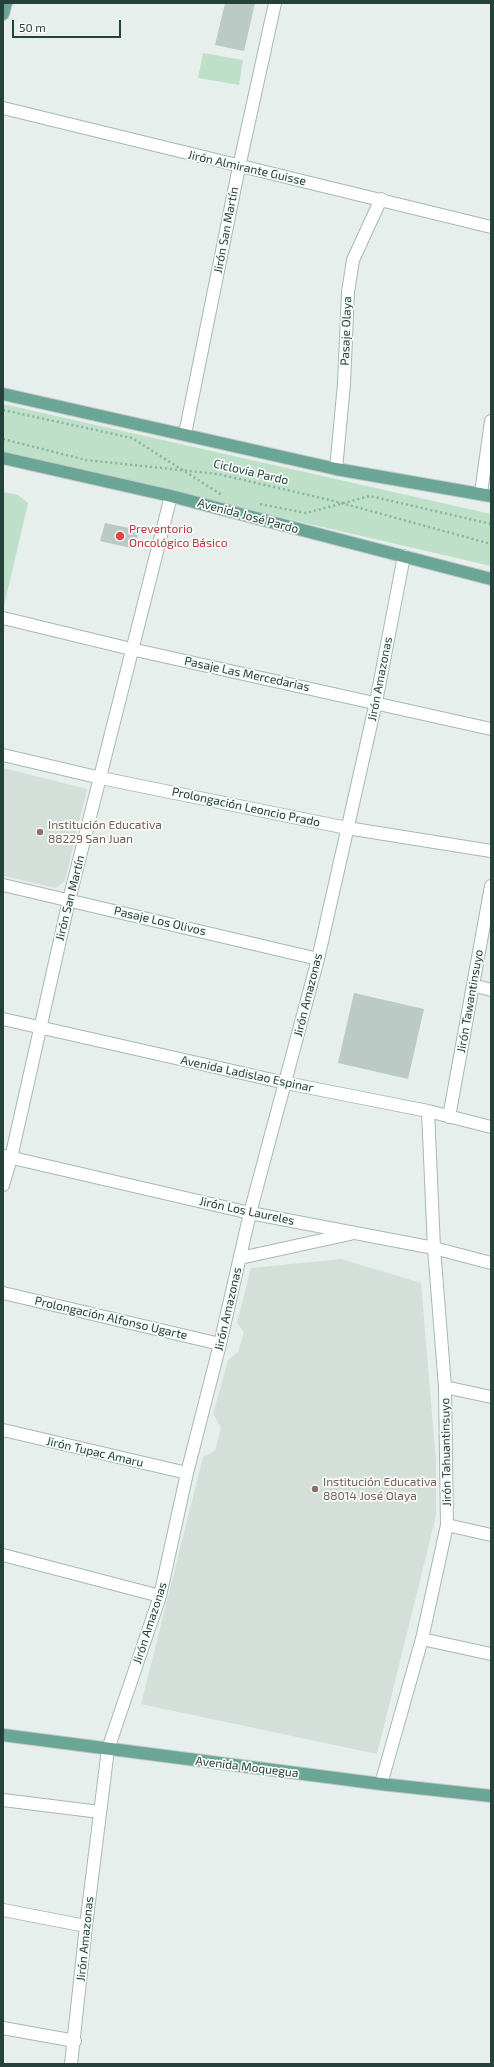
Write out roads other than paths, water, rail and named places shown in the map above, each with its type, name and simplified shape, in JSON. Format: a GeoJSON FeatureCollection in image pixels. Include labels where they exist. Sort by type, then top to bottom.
{"type":"FeatureCollection","features":[{"type":"Feature","properties":{"kind":"main road"},"geometry":{"type":"LineString","coordinates":[[3,14],[6,3]]}},
{"type":"Feature","properties":{"kind":"main road"},"geometry":{"type":"LineString","coordinates":[[3,394],[336,469],[486,495]]}},
{"type":"Feature","properties":{"kind":"main road","name":"Avenida José Pardo"},"geometry":{"type":"LineString","coordinates":[[3,458],[171,496],[491,579]]}},
{"type":"Feature","properties":{"kind":"main road","name":"Avenida Moquegua"},"geometry":{"type":"LineString","coordinates":[[3,1735],[381,1784],[491,1796]]}},
{"type":"Feature","properties":{"kind":"street","name":"Jirón San Martín"},"geometry":{"type":"LineString","coordinates":[[185,434],[239,167],[275,3]]}},
{"type":"Feature","properties":{"kind":"street","name":"Jirón Almirante Guisse"},"geometry":{"type":"LineString","coordinates":[[3,108],[239,167],[381,199],[491,227]]}},
{"type":"Feature","properties":{"kind":"street","name":"Pasaje Olaya"},"geometry":{"type":"LineString","coordinates":[[336,469],[344,384],[348,292],[353,260],[381,199]]}},
{"type":"Feature","properties":{"kind":"street"},"geometry":{"type":"LineString","coordinates":[[486,495],[491,421]]}},
{"type":"Feature","properties":{"kind":"street","name":"Jirón San Martín"},"geometry":{"type":"LineString","coordinates":[[3,1184],[7,1156],[69,900],[101,778],[131,649],[171,496]]}},
{"type":"Feature","properties":{"kind":"street","name":"Jirón Amazonas"},"geometry":{"type":"LineString","coordinates":[[71,2064],[86,1926],[108,1749],[160,1596],[187,1473],[220,1344],[250,1213],[318,959],[376,702],[404,556]]}},
{"type":"Feature","properties":{"kind":"street","name":"Pasaje Las Mercedarias"},"geometry":{"type":"LineString","coordinates":[[3,618],[131,649],[376,702],[491,729]]}},
{"type":"Feature","properties":{"kind":"street","name":"Prolongación Leoncio Prado"},"geometry":{"type":"LineString","coordinates":[[3,755],[101,778],[347,828],[491,851]]}},
{"type":"Feature","properties":{"kind":"street","name":"Pasaje Los Olivos"},"geometry":{"type":"LineString","coordinates":[[3,885],[318,959]]}},
{"type":"Feature","properties":{"kind":"street","name":"Jirón Tawantinsuyo"},"geometry":{"type":"LineString","coordinates":[[449,1117],[491,886]]}},
{"type":"Feature","properties":{"kind":"street"},"geometry":{"type":"LineString","coordinates":[[473,985],[491,990]]}},
{"type":"Feature","properties":{"kind":"street","name":"Avenida Ladislao Espinar"},"geometry":{"type":"LineString","coordinates":[[3,1019],[286,1083],[428,1111],[491,1127]]}},
{"type":"Feature","properties":{"kind":"street","name":"Jirón Tahuantinsuyo"},"geometry":{"type":"LineString","coordinates":[[381,1784],[422,1639],[447,1525],[445,1387],[434,1248],[428,1111]]}},
{"type":"Feature","properties":{"kind":"street","name":"Jirón Los Laureles"},"geometry":{"type":"LineString","coordinates":[[7,1156],[250,1213],[434,1248],[491,1263]]}},
{"type":"Feature","properties":{"kind":"street"},"geometry":{"type":"LineString","coordinates":[[240,1258],[355,1233]]}},
{"type":"Feature","properties":{"kind":"street","name":"Prolongación Alfonso Ugarte"},"geometry":{"type":"LineString","coordinates":[[3,1293],[220,1344]]}},
{"type":"Feature","properties":{"kind":"street"},"geometry":{"type":"LineString","coordinates":[[445,1387],[491,1397]]}},
{"type":"Feature","properties":{"kind":"street","name":"Jirón Tupac Amaru"},"geometry":{"type":"LineString","coordinates":[[3,1430],[187,1473]]}},
{"type":"Feature","properties":{"kind":"street"},"geometry":{"type":"LineString","coordinates":[[447,1525],[491,1535]]}},
{"type":"Feature","properties":{"kind":"street"},"geometry":{"type":"LineString","coordinates":[[3,1555],[160,1596]]}},
{"type":"Feature","properties":{"kind":"street"},"geometry":{"type":"LineString","coordinates":[[422,1639],[491,1654]]}},
{"type":"Feature","properties":{"kind":"street"},"geometry":{"type":"LineString","coordinates":[[3,1800],[100,1812]]}},
{"type":"Feature","properties":{"kind":"street"},"geometry":{"type":"LineString","coordinates":[[3,1910],[86,1926]]}},
{"type":"Feature","properties":{"kind":"street"},"geometry":{"type":"LineString","coordinates":[[3,2028],[74,2040]]}},
{"type":"Feature","properties":{"kind":"place","name":"Preventorio Oncológico Básico"},"geometry":{"type":"Point","coordinates":[120,536]}},
{"type":"Feature","properties":{"kind":"place","name":"Institución Educativa 88229 San Juan"},"geometry":{"type":"Point","coordinates":[40,832]}},
{"type":"Feature","properties":{"kind":"place","name":"Institución Educativa 88014 José Olaya"},"geometry":{"type":"Point","coordinates":[315,1489]}}]}
